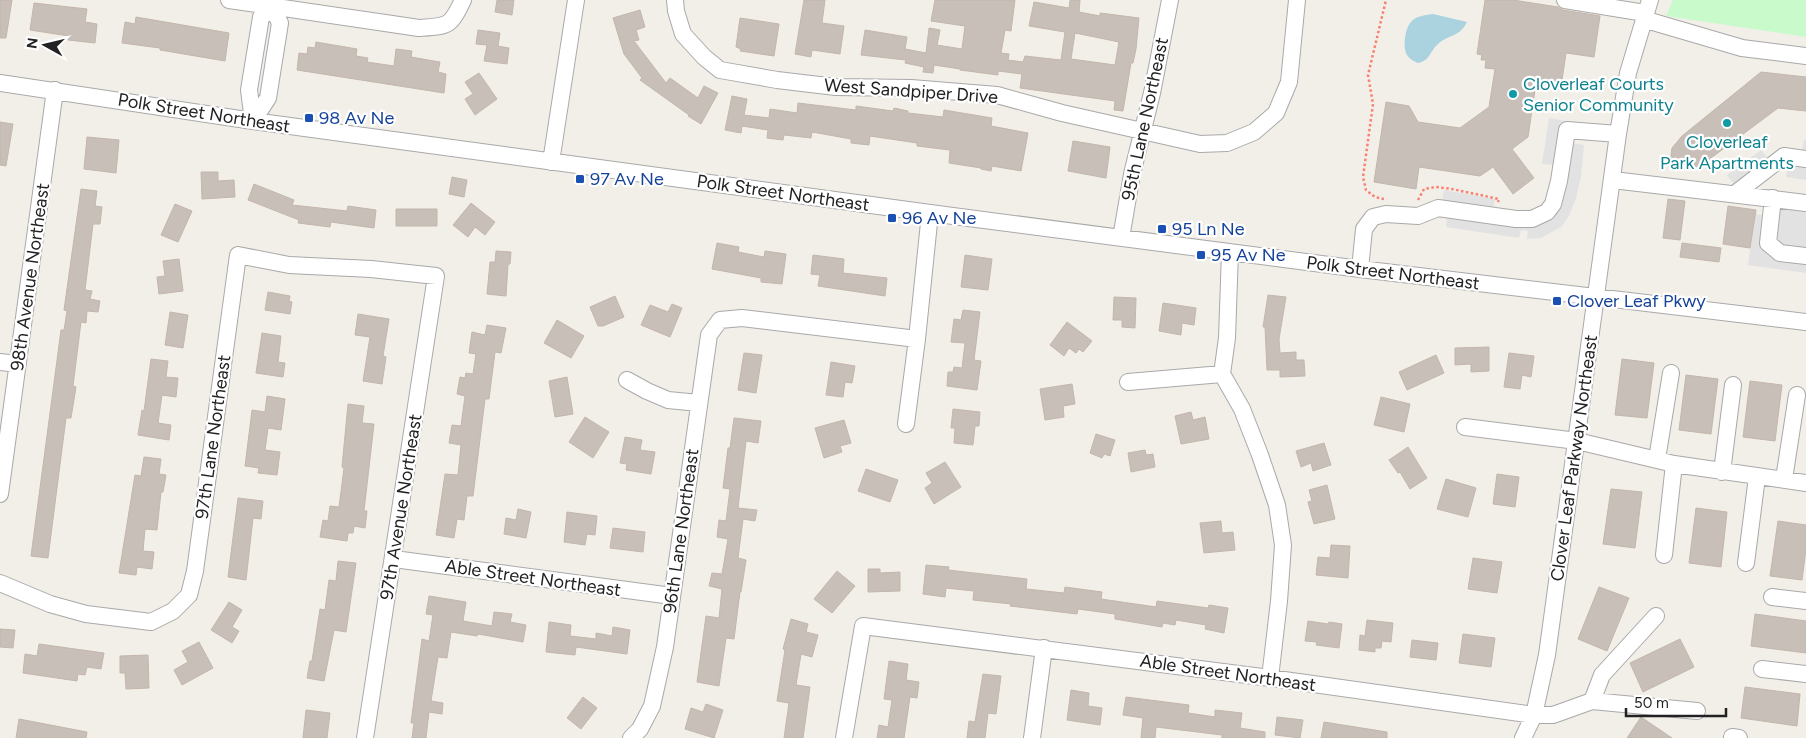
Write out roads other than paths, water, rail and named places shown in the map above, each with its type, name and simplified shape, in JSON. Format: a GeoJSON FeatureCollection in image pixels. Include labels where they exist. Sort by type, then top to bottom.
{"type":"FeatureCollection","features":[{"type":"Feature","properties":{"kind":"street"},"geometry":{"type":"LineString","coordinates":[[229,0],[273,3],[419,28],[442,26],[454,19],[463,0]]}},
{"type":"Feature","properties":{"kind":"street"},"geometry":{"type":"LineString","coordinates":[[551,162],[576,0]]}},
{"type":"Feature","properties":{"kind":"street","name":"West Sandpiper Drive"},"geometry":{"type":"LineString","coordinates":[[675,0],[676,11],[683,34],[704,57],[720,70],[777,80],[836,87],[912,88],[997,95],[1200,144],[1227,143],[1254,132],[1276,113],[1289,82],[1297,0]]}},
{"type":"Feature","properties":{"kind":"street","name":"95th Lane Northeast"},"geometry":{"type":"LineString","coordinates":[[1121,238],[1132,174],[1170,0]]}},
{"type":"Feature","properties":{"kind":"street"},"geometry":{"type":"LineString","coordinates":[[1565,0],[1646,11],[1742,48],[1806,56]]}},
{"type":"Feature","properties":{"kind":"street"},"geometry":{"type":"LineString","coordinates":[[253,121],[268,98],[280,23],[273,3]]}},
{"type":"Feature","properties":{"kind":"street","name":"Clover Leaf Parkway Northeast"},"geometry":{"type":"LineString","coordinates":[[1523,738],[1534,715],[1547,655],[1618,134],[1628,73],[1646,11]]}},
{"type":"Feature","properties":{"kind":"street","name":"Polk Street Northeast"},"geometry":{"type":"LineString","coordinates":[[0,83],[253,121],[930,213],[1360,269],[1806,322]]}},
{"type":"Feature","properties":{"kind":"street","name":"98th Avenue Northeast"},"geometry":{"type":"LineString","coordinates":[[0,494],[55,90]]}},
{"type":"Feature","properties":{"kind":"street"},"geometry":{"type":"LineString","coordinates":[[1360,269],[1364,229],[1372,217],[1386,214],[1418,216],[1438,208],[1516,219],[1532,219],[1547,212],[1553,204],[1567,130],[1618,134]]}},
{"type":"Feature","properties":{"kind":"street"},"geometry":{"type":"LineString","coordinates":[[1736,193],[1784,156],[1806,159]]}},
{"type":"Feature","properties":{"kind":"street"},"geometry":{"type":"LineString","coordinates":[[1612,180],[1736,193],[1806,203]]}},
{"type":"Feature","properties":{"kind":"street"},"geometry":{"type":"LineString","coordinates":[[1773,198],[1768,243],[1780,253],[1806,256]]}},
{"type":"Feature","properties":{"kind":"street"},"geometry":{"type":"LineString","coordinates":[[906,424],[930,213]]}},
{"type":"Feature","properties":{"kind":"street"},"geometry":{"type":"LineString","coordinates":[[1230,252],[1227,338],[1222,374],[1242,409],[1277,506],[1283,545],[1270,678]]}},
{"type":"Feature","properties":{"kind":"street","name":"97th Avenue Northeast"},"geometry":{"type":"LineString","coordinates":[[238,255],[289,265],[371,269],[436,276],[394,560],[365,738]]}},
{"type":"Feature","properties":{"kind":"street","name":"97th Lane Northeast"},"geometry":{"type":"LineString","coordinates":[[0,583],[50,604],[86,614],[151,622],[173,611],[189,595],[196,571],[238,255]]}},
{"type":"Feature","properties":{"kind":"street","name":"96th Lane Northeast"},"geometry":{"type":"LineString","coordinates":[[632,738],[640,729],[652,706],[665,647],[708,335],[720,320],[742,318],[917,339]]}},
{"type":"Feature","properties":{"kind":"street"},"geometry":{"type":"LineString","coordinates":[[0,362],[18,364]]}},
{"type":"Feature","properties":{"kind":"street"},"geometry":{"type":"LineString","coordinates":[[1657,459],[1670,373]]}},
{"type":"Feature","properties":{"kind":"street"},"geometry":{"type":"LineString","coordinates":[[1128,382],[1222,374]]}},
{"type":"Feature","properties":{"kind":"street"},"geometry":{"type":"LineString","coordinates":[[627,380],[646,391],[668,400],[699,403]]}},
{"type":"Feature","properties":{"kind":"street"},"geometry":{"type":"LineString","coordinates":[[1722,472],[1733,384]]}},
{"type":"Feature","properties":{"kind":"street"},"geometry":{"type":"LineString","coordinates":[[1784,479],[1797,395]]}},
{"type":"Feature","properties":{"kind":"street"},"geometry":{"type":"LineString","coordinates":[[1465,427],[1576,441],[1674,464],[1757,477],[1806,482]]}},
{"type":"Feature","properties":{"kind":"street"},"geometry":{"type":"LineString","coordinates":[[1664,555],[1674,464]]}},
{"type":"Feature","properties":{"kind":"street"},"geometry":{"type":"LineString","coordinates":[[1746,563],[1757,477]]}},
{"type":"Feature","properties":{"kind":"street","name":"Able Street Northeast"},"geometry":{"type":"LineString","coordinates":[[394,560],[672,596]]}},
{"type":"Feature","properties":{"kind":"street"},"geometry":{"type":"LineString","coordinates":[[1772,597],[1806,601]]}},
{"type":"Feature","properties":{"kind":"street"},"geometry":{"type":"LineString","coordinates":[[1656,616],[1602,675],[1592,701],[1697,711]]}},
{"type":"Feature","properties":{"kind":"street","name":"Able Street Northeast"},"geometry":{"type":"LineString","coordinates":[[844,738],[863,626],[1044,648],[1534,715],[1554,715],[1592,701]]}},
{"type":"Feature","properties":{"kind":"street"},"geometry":{"type":"LineString","coordinates":[[1032,738],[1044,648]]}},
{"type":"Feature","properties":{"kind":"street"},"geometry":{"type":"LineString","coordinates":[[1762,669],[1806,674]]}},
{"type":"Feature","properties":{"kind":"water"},"geometry":{"type":"Polygon","coordinates":[[[1433,14],[1467,22],[1461,31],[1442,41],[1435,47],[1428,58],[1418,63],[1406,53],[1406,32],[1415,18],[1433,14]]]}},
{"type":"Feature","properties":{"kind":"place","name":"Cloverleaf Courts Senior Community"},"geometry":{"type":"Point","coordinates":[1513,94]}},
{"type":"Feature","properties":{"kind":"place","name":"98 Av Ne"},"geometry":{"type":"Point","coordinates":[309,118]}},
{"type":"Feature","properties":{"kind":"place","name":"Cloverleaf Park Apartments"},"geometry":{"type":"Point","coordinates":[1727,123]}},
{"type":"Feature","properties":{"kind":"place","name":"97 Av Ne"},"geometry":{"type":"Point","coordinates":[580,179]}},
{"type":"Feature","properties":{"kind":"place","name":"96 Av Ne"},"geometry":{"type":"Point","coordinates":[892,218]}},
{"type":"Feature","properties":{"kind":"place","name":"95 Ln Ne"},"geometry":{"type":"Point","coordinates":[1162,229]}},
{"type":"Feature","properties":{"kind":"place","name":"95 Av Ne"},"geometry":{"type":"Point","coordinates":[1201,255]}},
{"type":"Feature","properties":{"kind":"place","name":"Clover Leaf Pkwy"},"geometry":{"type":"Point","coordinates":[1557,301]}}]}
